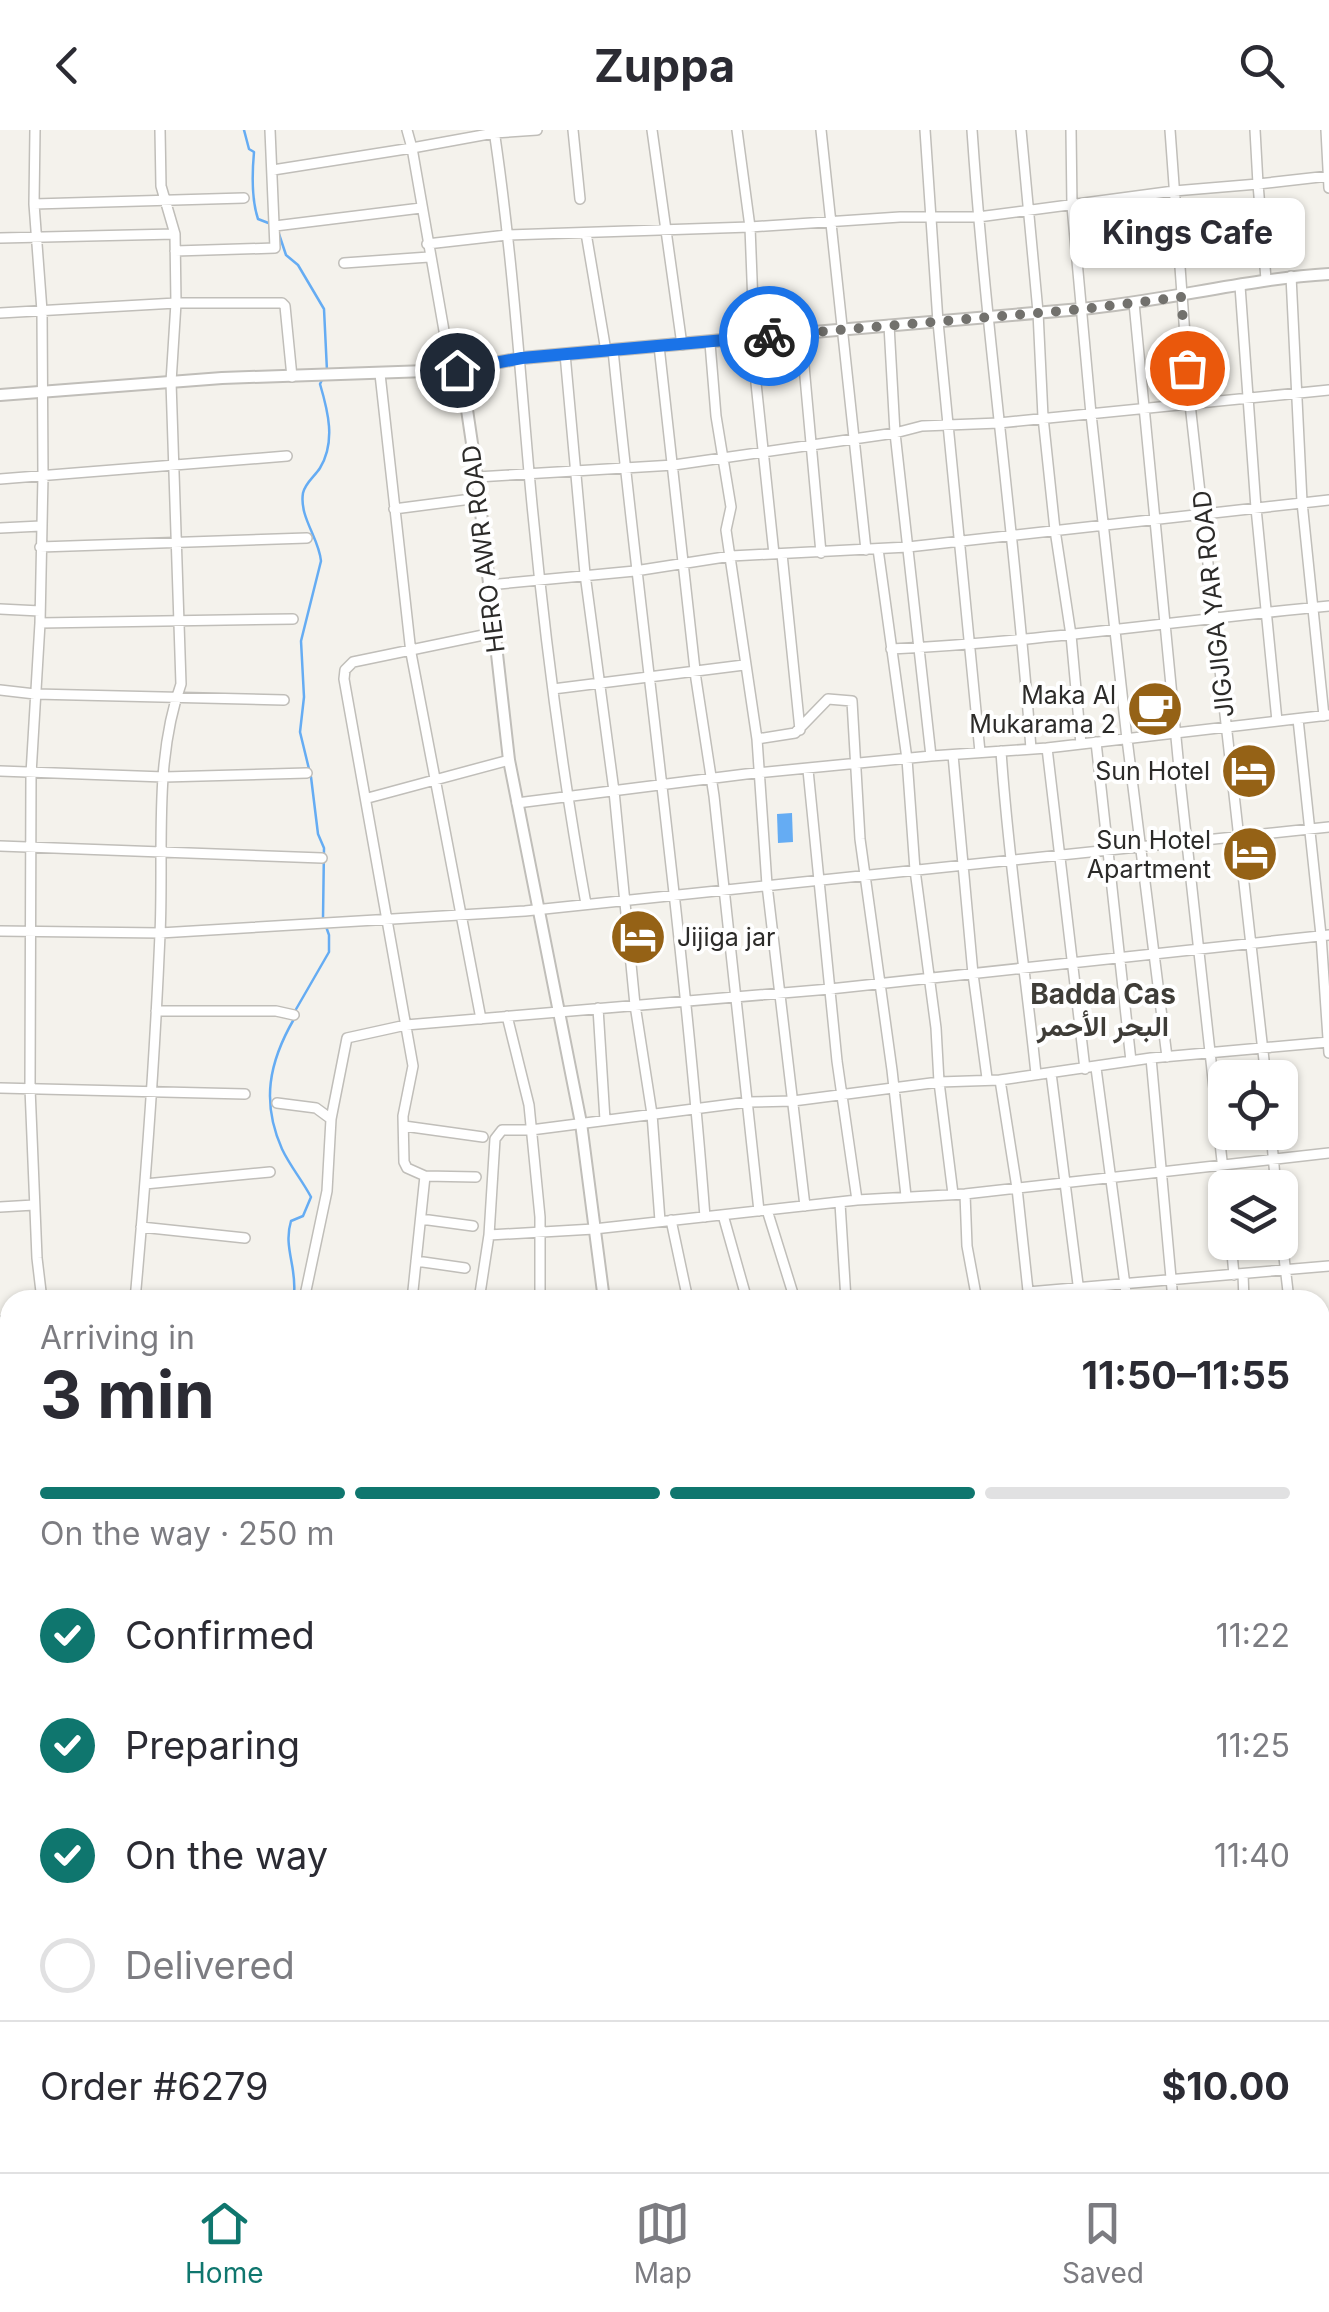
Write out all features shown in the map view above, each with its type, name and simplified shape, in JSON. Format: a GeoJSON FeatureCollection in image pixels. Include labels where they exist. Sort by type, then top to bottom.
{"type":"FeatureCollection","features":[{"type":"Feature","properties":{"kind":"main road"},"geometry":{"type":"LineString","coordinates":[[0,396],[171,382],[457,370],[522,358],[1084,309],[1181,297],[1266,279],[1329,274]]}},
{"type":"Feature","properties":{"kind":"main road","name":"HERO AWR ROAD"},"geometry":{"type":"LineString","coordinates":[[457,370],[466,403],[479,498],[509,760],[580,1123],[603,1290]]}},
{"type":"Feature","properties":{"kind":"street"},"geometry":{"type":"LineString","coordinates":[[35,130],[43,476],[31,774],[30,1088],[41,1290]]}},
{"type":"Feature","properties":{"kind":"street"},"geometry":{"type":"LineString","coordinates":[[136,1290],[156,1011],[164,778],[171,711],[181,684],[171,382],[175,234],[161,186],[160,130]]}},
{"type":"Feature","properties":{"kind":"street"},"geometry":{"type":"LineString","coordinates":[[175,251],[274,250],[270,130]]}},
{"type":"Feature","properties":{"kind":"street"},"geometry":{"type":"LineString","coordinates":[[407,130],[429,257],[451,361],[457,370]]}},
{"type":"Feature","properties":{"kind":"street"},"geometry":{"type":"LineString","coordinates":[[273,170],[494,131],[538,130]]}},
{"type":"Feature","properties":{"kind":"street"},"geometry":{"type":"LineString","coordinates":[[574,130],[580,200]]}},
{"type":"Feature","properties":{"kind":"street"},"geometry":{"type":"LineString","coordinates":[[652,130],[682,344]]}},
{"type":"Feature","properties":{"kind":"street"},"geometry":{"type":"LineString","coordinates":[[737,130],[750,227],[756,383],[800,730]]}},
{"type":"Feature","properties":{"kind":"street"},"geometry":{"type":"LineString","coordinates":[[821,130],[866,550]]}},
{"type":"Feature","properties":{"kind":"street"},"geometry":{"type":"LineString","coordinates":[[925,130],[938,322],[980,752]]}},
{"type":"Feature","properties":{"kind":"street"},"geometry":{"type":"LineString","coordinates":[[972,130],[987,317],[1024,640],[1031,750]]}},
{"type":"Feature","properties":{"kind":"street"},"geometry":{"type":"LineString","coordinates":[[1021,130],[1038,312],[1043,418],[1081,744]]}},
{"type":"Feature","properties":{"kind":"street"},"geometry":{"type":"LineString","coordinates":[[1071,130],[1072,206],[1091,414],[1167,1057]]}},
{"type":"Feature","properties":{"kind":"street","name":"JIGJIGA YAR ROAD"},"geometry":{"type":"LineString","coordinates":[[1170,130],[1190,404],[1265,1060]]}},
{"type":"Feature","properties":{"kind":"street"},"geometry":{"type":"LineString","coordinates":[[1255,130],[1266,279]]}},
{"type":"Feature","properties":{"kind":"street"},"geometry":{"type":"LineString","coordinates":[[427,244],[507,236],[978,216],[1174,191],[1328,180],[1326,130]]}},
{"type":"Feature","properties":{"kind":"street"},"geometry":{"type":"LineString","coordinates":[[494,131],[522,358],[529,473],[553,689],[566,795],[586,904]]}},
{"type":"Feature","properties":{"kind":"street"},"geometry":{"type":"LineString","coordinates":[[34,204],[244,198]]}},
{"type":"Feature","properties":{"kind":"street"},"geometry":{"type":"LineString","coordinates":[[275,226],[422,208]]}},
{"type":"Feature","properties":{"kind":"street"},"geometry":{"type":"LineString","coordinates":[[586,233],[610,350],[664,784],[672,894],[688,1001],[705,1217]]}},
{"type":"Feature","properties":{"kind":"street"},"geometry":{"type":"LineString","coordinates":[[0,238],[175,234]]}},
{"type":"Feature","properties":{"kind":"street"},"geometry":{"type":"LineString","coordinates":[[344,263],[429,257]]}},
{"type":"Feature","properties":{"kind":"street"},"geometry":{"type":"LineString","coordinates":[[517,802],[760,773],[1031,750],[1326,716],[1302,502],[1291,276]]}},
{"type":"Feature","properties":{"kind":"street"},"geometry":{"type":"LineString","coordinates":[[1240,286],[1276,720]]}},
{"type":"Feature","properties":{"kind":"street"},"geometry":{"type":"LineString","coordinates":[[0,313],[176,303],[284,304],[292,376]]}},
{"type":"Feature","properties":{"kind":"street"},"geometry":{"type":"LineString","coordinates":[[1134,303],[1223,1170]]}},
{"type":"Feature","properties":{"kind":"street"},"geometry":{"type":"LineString","coordinates":[[890,326],[896,433],[931,756]]}},
{"type":"Feature","properties":{"kind":"street"},"geometry":{"type":"LineString","coordinates":[[801,332],[821,552]]}},
{"type":"Feature","properties":{"kind":"street"},"geometry":{"type":"LineString","coordinates":[[710,343],[716,416],[731,506],[726,530],[757,739],[767,885],[805,1206]]}},
{"type":"Feature","properties":{"kind":"street"},"geometry":{"type":"LineString","coordinates":[[659,346],[695,672],[712,780],[734,996],[763,1210],[791,1290]]}},
{"type":"Feature","properties":{"kind":"street"},"geometry":{"type":"LineString","coordinates":[[565,354],[585,574],[614,790],[635,1005],[665,1220],[685,1290]]}},
{"type":"Feature","properties":{"kind":"street"},"geometry":{"type":"LineString","coordinates":[[380,374],[410,652],[481,1019]]}},
{"type":"Feature","properties":{"kind":"street"},"geometry":{"type":"LineString","coordinates":[[476,477],[674,465],[853,440],[922,426],[999,424],[1329,390]]}},
{"type":"Feature","properties":{"kind":"street"},"geometry":{"type":"LineString","coordinates":[[0,479],[287,456]]}},
{"type":"Feature","properties":{"kind":"street"},"geometry":{"type":"LineString","coordinates":[[394,509],[479,498]]}},
{"type":"Feature","properties":{"kind":"street"},"geometry":{"type":"LineString","coordinates":[[488,585],[635,571],[730,556],[960,542],[1329,500]]}},
{"type":"Feature","properties":{"kind":"street"},"geometry":{"type":"LineString","coordinates":[[0,528],[41,526]]}},
{"type":"Feature","properties":{"kind":"street"},"geometry":{"type":"LineString","coordinates":[[40,547],[307,538]]}},
{"type":"Feature","properties":{"kind":"street"},"geometry":{"type":"LineString","coordinates":[[878,549],[907,758],[953,1194]]}},
{"type":"Feature","properties":{"kind":"street"},"geometry":{"type":"LineString","coordinates":[[891,649],[1024,640],[1329,606]]}},
{"type":"Feature","properties":{"kind":"street"},"geometry":{"type":"LineString","coordinates":[[0,610],[40,611]]}},
{"type":"Feature","properties":{"kind":"street"},"geometry":{"type":"LineString","coordinates":[[40,623],[293,619]]}},
{"type":"Feature","properties":{"kind":"street"},"geometry":{"type":"LineString","coordinates":[[476,1177],[426,1176],[407,1168],[403,1116],[413,1066],[345,670],[353,662],[493,634]]}},
{"type":"Feature","properties":{"kind":"street"},"geometry":{"type":"LineString","coordinates":[[553,689],[744,665]]}},
{"type":"Feature","properties":{"kind":"street"},"geometry":{"type":"LineString","coordinates":[[0,690],[284,700]]}},
{"type":"Feature","properties":{"kind":"street"},"geometry":{"type":"LineString","coordinates":[[757,739],[800,730],[828,699],[852,700],[860,839],[906,1196]]}},
{"type":"Feature","properties":{"kind":"street"},"geometry":{"type":"LineString","coordinates":[[1298,719],[1325,935],[1329,1053]]}},
{"type":"Feature","properties":{"kind":"street"},"geometry":{"type":"LineString","coordinates":[[1096,742],[1131,1061]]}},
{"type":"Feature","properties":{"kind":"street"},"geometry":{"type":"LineString","coordinates":[[1047,748],[1085,1070]]}},
{"type":"Feature","properties":{"kind":"street"},"geometry":{"type":"LineString","coordinates":[[1000,751],[1036,1074]]}},
{"type":"Feature","properties":{"kind":"street"},"geometry":{"type":"LineString","coordinates":[[953,754],[988,1078]]}},
{"type":"Feature","properties":{"kind":"street"},"geometry":{"type":"LineString","coordinates":[[368,798],[509,760]]}},
{"type":"Feature","properties":{"kind":"street"},"geometry":{"type":"LineString","coordinates":[[808,770],[817,880],[857,1200]]}},
{"type":"Feature","properties":{"kind":"street"},"geometry":{"type":"LineString","coordinates":[[0,771],[164,778],[307,773]]}},
{"type":"Feature","properties":{"kind":"street"},"geometry":{"type":"LineString","coordinates":[[0,931],[160,932],[541,910],[1329,827]]}},
{"type":"Feature","properties":{"kind":"street"},"geometry":{"type":"LineString","coordinates":[[0,846],[322,858]]}},
{"type":"Feature","properties":{"kind":"street"},"geometry":{"type":"LineString","coordinates":[[306,1290],[327,1191],[331,1119],[346,1038],[406,1025],[830,989],[1325,935]]}},
{"type":"Feature","properties":{"kind":"street"},"geometry":{"type":"LineString","coordinates":[[598,1008],[606,1120]]}},
{"type":"Feature","properties":{"kind":"street"},"geometry":{"type":"LineString","coordinates":[[156,1011],[276,1010],[294,1015]]}},
{"type":"Feature","properties":{"kind":"street"},"geometry":{"type":"LineString","coordinates":[[507,1016],[529,1105],[540,1290]]}},
{"type":"Feature","properties":{"kind":"street"},"geometry":{"type":"LineString","coordinates":[[481,1290],[489,1235],[494,1138],[502,1130],[531,1130],[748,1102],[939,1082],[1000,1080],[1151,1058],[1329,1042]]}},
{"type":"Feature","properties":{"kind":"street"},"geometry":{"type":"LineString","coordinates":[[1151,1058],[1172,1290]]}},
{"type":"Feature","properties":{"kind":"street"},"geometry":{"type":"LineString","coordinates":[[1096,1068],[1125,1290]]}},
{"type":"Feature","properties":{"kind":"street"},"geometry":{"type":"LineString","coordinates":[[1051,1073],[1079,1290]]}},
{"type":"Feature","properties":{"kind":"street"},"geometry":{"type":"LineString","coordinates":[[1000,1080],[1027,1290]]}},
{"type":"Feature","properties":{"kind":"street"},"geometry":{"type":"LineString","coordinates":[[0,1088],[245,1094]]}},
{"type":"Feature","properties":{"kind":"street"},"geometry":{"type":"LineString","coordinates":[[277,1102],[316,1108],[331,1119]]}},
{"type":"Feature","properties":{"kind":"street"},"geometry":{"type":"LineString","coordinates":[[404,1126],[483,1137]]}},
{"type":"Feature","properties":{"kind":"street"},"geometry":{"type":"LineString","coordinates":[[1272,1150],[1274,1170]]}},
{"type":"Feature","properties":{"kind":"street"},"geometry":{"type":"LineString","coordinates":[[489,1235],[594,1229],[857,1200],[965,1194],[1329,1153]]}},
{"type":"Feature","properties":{"kind":"street"},"geometry":{"type":"LineString","coordinates":[[145,1184],[270,1172]]}},
{"type":"Feature","properties":{"kind":"street"},"geometry":{"type":"LineString","coordinates":[[413,1290],[426,1176]]}},
{"type":"Feature","properties":{"kind":"street"},"geometry":{"type":"LineString","coordinates":[[965,1194],[967,1246],[975,1290]]}},
{"type":"Feature","properties":{"kind":"street"},"geometry":{"type":"LineString","coordinates":[[840,1203],[845,1290]]}},
{"type":"Feature","properties":{"kind":"street"},"geometry":{"type":"LineString","coordinates":[[0,1207],[34,1204]]}},
{"type":"Feature","properties":{"kind":"street"},"geometry":{"type":"LineString","coordinates":[[724,1215],[744,1290]]}},
{"type":"Feature","properties":{"kind":"street"},"geometry":{"type":"LineString","coordinates":[[421,1219],[472,1226]]}},
{"type":"Feature","properties":{"kind":"street"},"geometry":{"type":"LineString","coordinates":[[142,1227],[244,1238]]}},
{"type":"Feature","properties":{"kind":"street"},"geometry":{"type":"LineString","coordinates":[[1235,1260],[1242,1290]]}},
{"type":"Feature","properties":{"kind":"street"},"geometry":{"type":"LineString","coordinates":[[1285,1260],[1287,1290]]}},
{"type":"Feature","properties":{"kind":"street"},"geometry":{"type":"LineString","coordinates":[[416,1261],[465,1268]]}},
{"type":"Feature","properties":{"kind":"street"},"geometry":{"type":"LineString","coordinates":[[1094,1290],[1124,1282],[1329,1266]]}},
{"type":"Feature","properties":{"kind":"water"},"geometry":{"type":"Polygon","coordinates":[[[792,813],[793,842],[778,843],[777,814],[792,813]]]}},
{"type":"Feature","properties":{"kind":"waterway"},"geometry":{"type":"LineString","coordinates":[[244,130],[249,149],[254,152],[253,194],[258,219],[271,224]]}},
{"type":"Feature","properties":{"kind":"waterway"},"geometry":{"type":"LineString","coordinates":[[279,234],[286,255],[298,265],[324,309],[327,371]]}},
{"type":"Feature","properties":{"kind":"waterway"},"geometry":{"type":"LineString","coordinates":[[309,769],[300,732],[304,697],[301,641],[321,561],[303,502],[304,489],[320,468],[328,448],[328,416],[320,384],[323,378]]}},
{"type":"Feature","properties":{"kind":"waterway"},"geometry":{"type":"LineString","coordinates":[[295,1011],[329,952],[323,918],[324,848],[318,834],[311,777]]}},
{"type":"Feature","properties":{"kind":"waterway"},"geometry":{"type":"LineString","coordinates":[[294,1019],[274,1067],[270,1099],[282,1149],[311,1197],[303,1216],[291,1221],[289,1230],[294,1290]]}},
{"type":"Feature","properties":{"kind":"way so far"},"geometry":{"type":"LineString","coordinates":[[769,336],[1181,297],[1187,368]]}},
{"type":"Feature","properties":{"kind":"place","name":"Kings Cafe"},"geometry":{"type":"Point","coordinates":[1187,368]}},
{"type":"Feature","properties":{"kind":"place","name":"Maka Al Mukarama 2"},"geometry":{"type":"Point","coordinates":[1155,709]}},
{"type":"Feature","properties":{"kind":"place","name":"Sun Hotel"},"geometry":{"type":"Point","coordinates":[1249,771]}},
{"type":"Feature","properties":{"kind":"place","name":"Sun Hotel Apartment"},"geometry":{"type":"Point","coordinates":[1250,854]}},
{"type":"Feature","properties":{"kind":"place","name":"Jijiga jar"},"geometry":{"type":"Point","coordinates":[638,937]}},
{"type":"Feature","properties":{"kind":"district","name":"Badda Cas البحر الأحمر"},"geometry":{"type":"Point","coordinates":[1103,1010]}},
{"type":"Feature","properties":{"kind":"route"},"geometry":{"type":"LineString","coordinates":[[457,370],[522,358],[769,336]]}}]}
